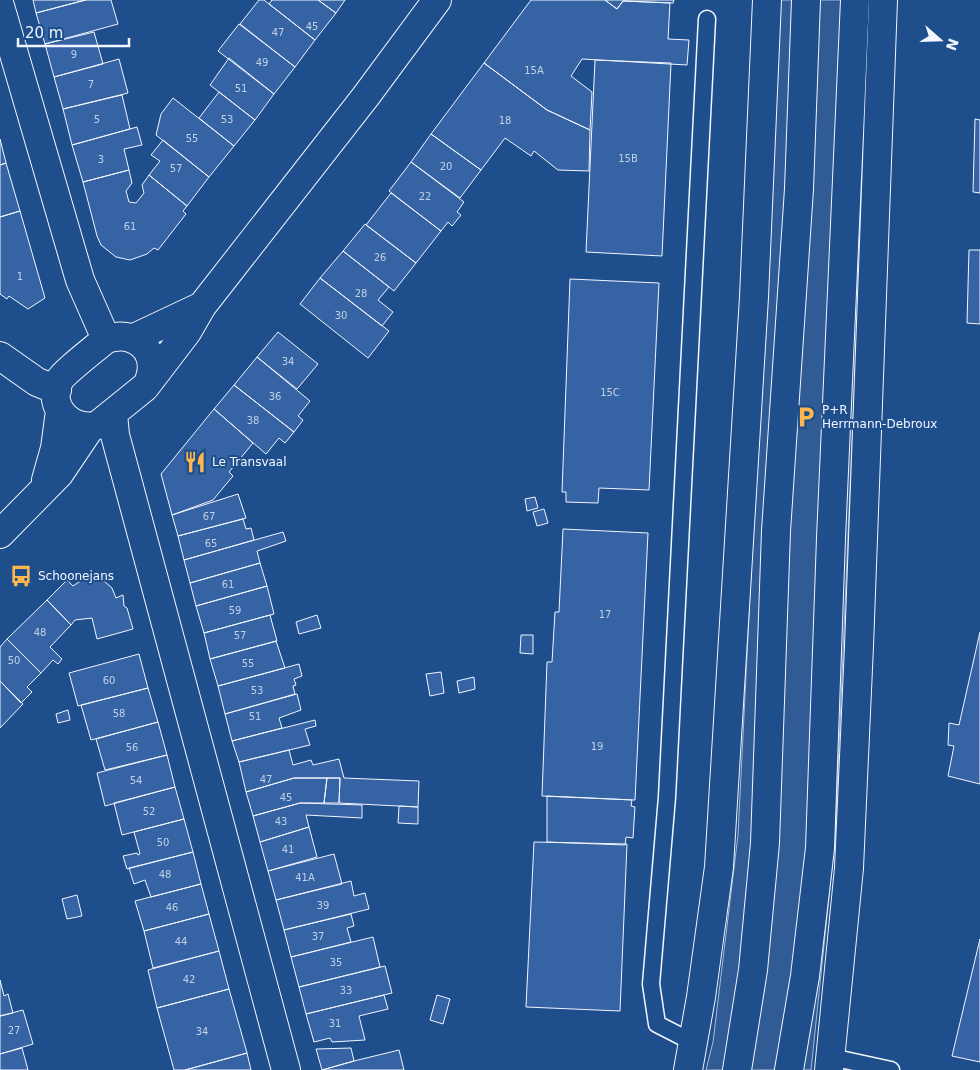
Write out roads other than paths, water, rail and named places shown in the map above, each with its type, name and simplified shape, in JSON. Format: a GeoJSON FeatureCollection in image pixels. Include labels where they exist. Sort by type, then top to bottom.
{"type":"FeatureCollection","features":[{"type":"Feature","properties":{"kind":"main road"},"geometry":{"type":"LineString","coordinates":[[0,534],[59,474],[101,421],[149,381],[186,332],[202,306],[360,104],[437,0]]}},
{"type":"Feature","properties":{"kind":"main road"},"geometry":{"type":"LineString","coordinates":[[688,1070],[694,1043],[720,857],[754,297],[767,0]]}},
{"type":"Feature","properties":{"kind":"main road"},"geometry":{"type":"LineString","coordinates":[[737,1070],[753,970],[766,843],[776,531],[799,189],[806,0]]}},
{"type":"Feature","properties":{"kind":"main road"},"geometry":{"type":"LineString","coordinates":[[789,1070],[805,976],[820,848],[831,538],[855,0]]}},
{"type":"Feature","properties":{"kind":"main road"},"geometry":{"type":"LineString","coordinates":[[830,1063],[849,858],[883,0]]}},
{"type":"Feature","properties":{"kind":"main road"},"geometry":{"type":"LineString","coordinates":[[0,6],[80,280],[106,339]]}},
{"type":"Feature","properties":{"kind":"main road"},"geometry":{"type":"LineString","coordinates":[[134,338],[202,306]]}},
{"type":"Feature","properties":{"kind":"main road"},"geometry":{"type":"LineString","coordinates":[[43,489],[55,448],[59,380],[106,339],[120,335],[134,338],[149,353],[152,367],[149,381]]}},
{"type":"Feature","properties":{"kind":"main road"},"geometry":{"type":"LineString","coordinates":[[0,356],[37,382],[59,401],[76,425],[101,421]]}},
{"type":"Feature","properties":{"kind":"main road"},"geometry":{"type":"LineString","coordinates":[[101,421],[115,435],[286,1070]]}},
{"type":"Feature","properties":{"kind":"lane"},"geometry":{"type":"LineString","coordinates":[[694,1043],[657,1024],[651,984],[667,797],[708,19]]}},
{"type":"Feature","properties":{"kind":"lane"},"geometry":{"type":"LineString","coordinates":[[830,1063],[891,1070]]}},
{"type":"Feature","properties":{"kind":"place","name":"P+R Herrmann-Debroux"},"geometry":{"type":"Point","coordinates":[806,417]}},
{"type":"Feature","properties":{"kind":"place","name":"Le Transvaal"},"geometry":{"type":"Point","coordinates":[195,462]}},
{"type":"Feature","properties":{"kind":"place","name":"Schoonejans"},"geometry":{"type":"Point","coordinates":[21,576]}}]}
